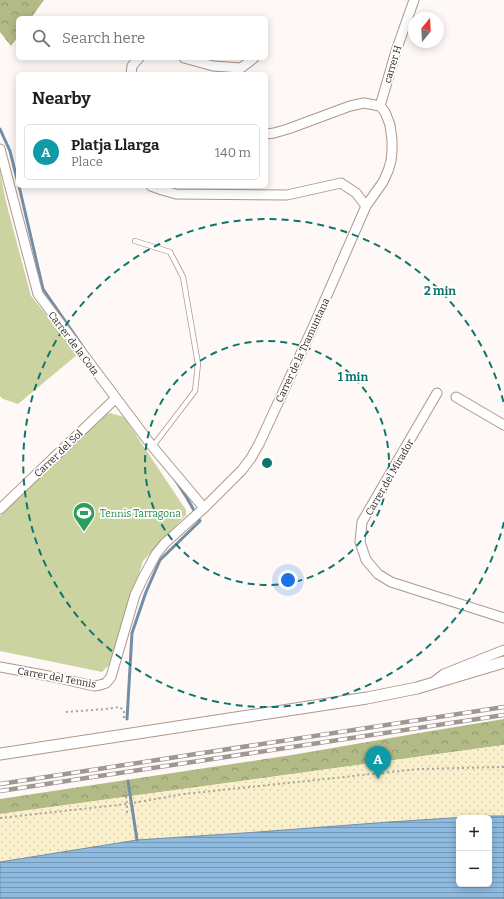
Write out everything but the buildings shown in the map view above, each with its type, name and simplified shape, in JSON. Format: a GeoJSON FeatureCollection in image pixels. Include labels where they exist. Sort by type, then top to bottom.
{"type":"FeatureCollection","features":[{"type":"Feature","properties":{"kind":"street","name":"carrer H"},"geometry":{"type":"LineString","coordinates":[[380,106],[396,51],[414,0]]}},
{"type":"Feature","properties":{"kind":"street"},"geometry":{"type":"LineString","coordinates":[[131,72],[132,66],[137,60]]}},
{"type":"Feature","properties":{"kind":"street"},"geometry":{"type":"LineString","coordinates":[[191,60],[213,66],[241,68],[251,60]]}},
{"type":"Feature","properties":{"kind":"street"},"geometry":{"type":"LineString","coordinates":[[268,134],[288,129],[350,106],[364,103],[380,106]]}},
{"type":"Feature","properties":{"kind":"street","name":"Carrer de la Tramuntana"},"geometry":{"type":"LineString","coordinates":[[111,677],[135,595],[156,554],[165,543],[203,509],[242,470],[251,458],[259,444],[317,319],[366,206],[383,182],[391,161],[392,140],[390,125],[380,106]]}},
{"type":"Feature","properties":{"kind":"street","name":"Carrer de la Cota"},"geometry":{"type":"LineString","coordinates":[[0,149],[38,294],[122,407],[203,509]]}},
{"type":"Feature","properties":{"kind":"street"},"geometry":{"type":"LineString","coordinates":[[156,188],[176,194],[287,195],[341,183],[356,193],[366,206]]}},
{"type":"Feature","properties":{"kind":"street","name":"Carrer del Mirador"},"geometry":{"type":"LineString","coordinates":[[437,393],[362,522],[360,542],[366,560],[378,574],[392,582],[503,618]]}},
{"type":"Feature","properties":{"kind":"street"},"geometry":{"type":"LineString","coordinates":[[456,397],[504,426]]}},
{"type":"Feature","properties":{"kind":"street","name":"Carrer del Sol"},"geometry":{"type":"LineString","coordinates":[[0,508],[116,398]]}},
{"type":"Feature","properties":{"kind":"street"},"geometry":{"type":"LineString","coordinates":[[428,685],[444,674],[504,650]]}},
{"type":"Feature","properties":{"kind":"street"},"geometry":{"type":"LineString","coordinates":[[0,754],[367,698],[428,685],[504,662]]}},
{"type":"Feature","properties":{"kind":"street","name":"Carrer del Tennis"},"geometry":{"type":"LineString","coordinates":[[0,667],[94,686],[106,682],[111,677]]}},
{"type":"Feature","properties":{"kind":"lane"},"geometry":{"type":"LineString","coordinates":[[135,241],[170,252],[183,278],[198,364],[195,391],[152,446]]}},
{"type":"Feature","properties":{"kind":"path"},"geometry":{"type":"LineString","coordinates":[[66,712],[118,707],[124,710],[124,718]]}},
{"type":"Feature","properties":{"kind":"path"},"geometry":{"type":"LineString","coordinates":[[0,818],[127,804],[184,794],[419,769],[504,767]]}},
{"type":"Feature","properties":{"kind":"path"},"geometry":{"type":"LineString","coordinates":[[124,781],[127,812]]}},
{"type":"Feature","properties":{"kind":"green space"},"geometry":{"type":"Polygon","coordinates":[[[0,0],[44,0],[32,16],[16,16],[16,40],[11,46],[0,32],[0,0]]]}},
{"type":"Feature","properties":{"kind":"green space"},"geometry":{"type":"Polygon","coordinates":[[[0,171],[6,202],[31,296],[78,354],[18,404],[3,399],[0,396],[0,171]]]}},
{"type":"Feature","properties":{"kind":"green space","name":"Tennis Tarragona"},"geometry":{"type":"Polygon","coordinates":[[[110,413],[124,417],[186,510],[186,515],[143,561],[111,663],[102,672],[0,651],[0,516],[104,415],[110,413]]]}},
{"type":"Feature","properties":{"kind":"green space"},"geometry":{"type":"Polygon","coordinates":[[[504,719],[504,745],[0,814],[0,799],[292,755],[504,719]]]}},
{"type":"Feature","properties":{"kind":"sand"},"geometry":{"type":"Polygon","coordinates":[[[504,745],[504,816],[456,815],[456,818],[137,840],[0,862],[0,814],[504,745]]]}},
{"type":"Feature","properties":{"kind":"water"},"geometry":{"type":"Polygon","coordinates":[[[492,816],[504,816],[504,899],[0,899],[0,862],[137,840],[456,818],[456,887],[492,887],[492,816]]]}},
{"type":"Feature","properties":{"kind":"waterway"},"geometry":{"type":"LineString","coordinates":[[0,129],[10,151],[16,175]]}},
{"type":"Feature","properties":{"kind":"waterway"},"geometry":{"type":"LineString","coordinates":[[19,188],[43,289],[83,347]]}},
{"type":"Feature","properties":{"kind":"waterway"},"geometry":{"type":"LineString","coordinates":[[127,719],[132,633],[146,592],[160,560],[200,521],[174,478]]}},
{"type":"Feature","properties":{"kind":"waterway"},"geometry":{"type":"LineString","coordinates":[[128,781],[137,840]]}},
{"type":"Feature","properties":{"kind":"railway"},"geometry":{"type":"LineString","coordinates":[[0,784],[504,707]]}},
{"type":"Feature","properties":{"kind":"railway"},"geometry":{"type":"LineString","coordinates":[[0,791],[504,715]]}},
{"type":"Feature","properties":{"kind":"place","name":"Tennis Tarragona"},"geometry":{"type":"Point","coordinates":[84,532]}},
{"type":"Feature","properties":{"kind":"place","name":"Platja Llarga"},"geometry":{"type":"Point","coordinates":[378,779]}}]}
